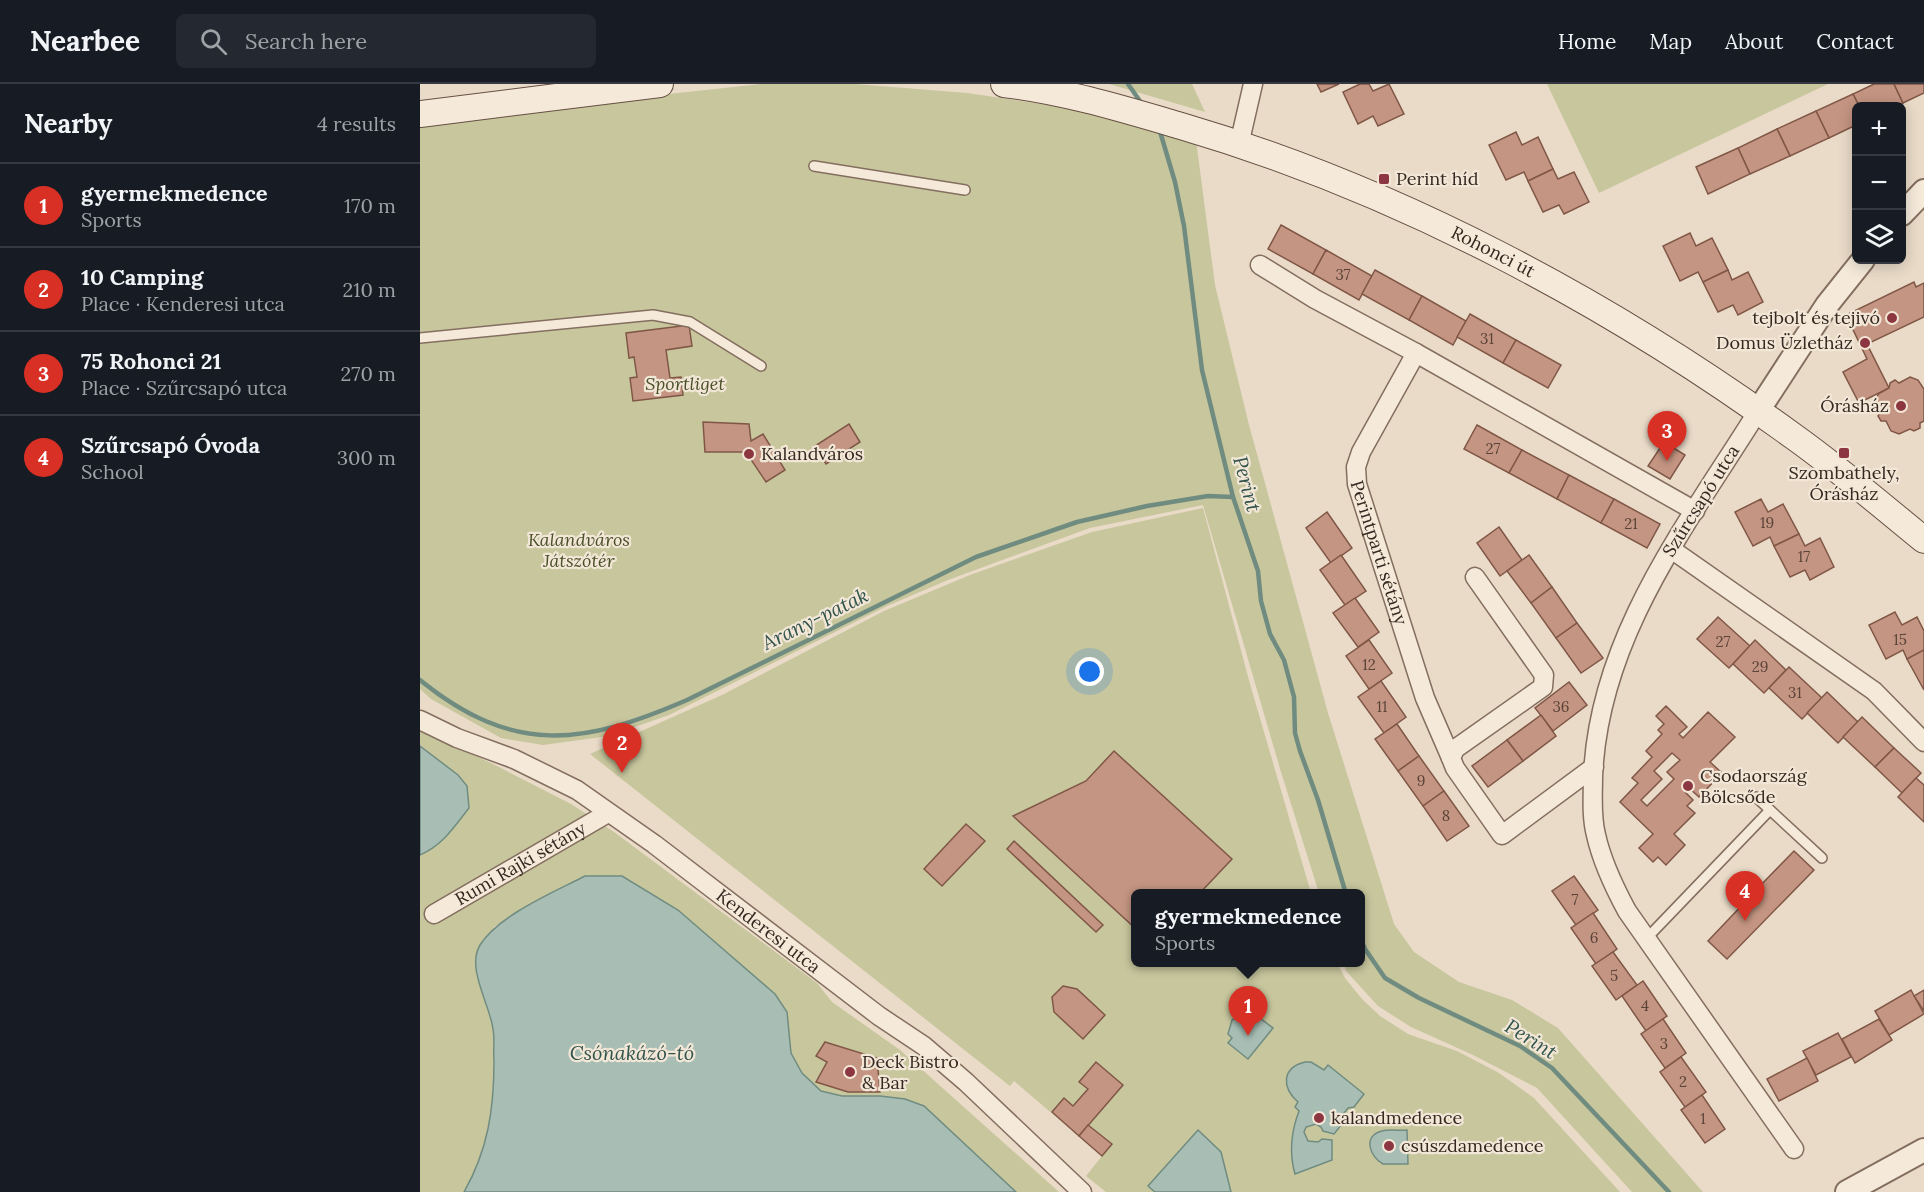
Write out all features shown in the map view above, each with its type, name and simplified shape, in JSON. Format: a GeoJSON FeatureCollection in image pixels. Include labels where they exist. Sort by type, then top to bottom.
{"type":"FeatureCollection","features":[{"type":"Feature","properties":{"kind":"main road"},"geometry":{"type":"LineString","coordinates":[[420,114],[660,84]]}},
{"type":"Feature","properties":{"kind":"main road","name":"Rohonci út"},"geometry":{"type":"LineString","coordinates":[[1004,84],[1098,102],[1207,134],[1285,161],[1409,211],[1484,247],[1643,336],[1758,411],[1831,464],[1924,540]]}},
{"type":"Feature","properties":{"kind":"street"},"geometry":{"type":"LineString","coordinates":[[1239,145],[1253,84]]}},
{"type":"Feature","properties":{"kind":"street"},"geometry":{"type":"LineString","coordinates":[[1906,210],[1924,191]]}},
{"type":"Feature","properties":{"kind":"street","name":"Szűrcsapó utca"},"geometry":{"type":"LineString","coordinates":[[1794,1149],[1646,939],[1612,883],[1593,822],[1594,767],[1601,708],[1612,669],[1645,594],[1758,411],[1827,306],[1860,264]]}},
{"type":"Feature","properties":{"kind":"street"},"geometry":{"type":"LineString","coordinates":[[1260,265],[1315,299],[1416,353],[1695,512]]}},
{"type":"Feature","properties":{"kind":"street","name":"Perintparti sétány"},"geometry":{"type":"LineString","coordinates":[[1416,353],[1361,452],[1356,467],[1357,484],[1425,698],[1451,758]]}},
{"type":"Feature","properties":{"kind":"street"},"geometry":{"type":"LineString","coordinates":[[1671,549],[1874,691],[1924,741]]}},
{"type":"Feature","properties":{"kind":"street"},"geometry":{"type":"LineString","coordinates":[[1475,577],[1544,675],[1543,687],[1455,749],[1451,758],[1455,768],[1502,835],[1594,767]]}},
{"type":"Feature","properties":{"kind":"street","name":"Kenderesi utca"},"geometry":{"type":"LineString","coordinates":[[420,720],[458,738],[514,759],[577,790],[654,844],[879,1016],[924,1046],[966,1082],[1082,1192]]}},
{"type":"Feature","properties":{"kind":"street","name":"Rumi Rajki sétány"},"geometry":{"type":"LineString","coordinates":[[434,914],[608,813]]}},
{"type":"Feature","properties":{"kind":"street"},"geometry":{"type":"LineString","coordinates":[[1847,1192],[1924,1150]]}},
{"type":"Feature","properties":{"kind":"lane"},"geometry":{"type":"LineString","coordinates":[[814,166],[965,190]]}},
{"type":"Feature","properties":{"kind":"lane"},"geometry":{"type":"LineString","coordinates":[[420,338],[653,315],[690,322],[760,366]]}},
{"type":"Feature","properties":{"kind":"lane"},"geometry":{"type":"LineString","coordinates":[[1756,797],[1822,858]]}},
{"type":"Feature","properties":{"kind":"lane"},"geometry":{"type":"LineString","coordinates":[[1646,939],[1770,810]]}},
{"type":"Feature","properties":{"kind":"green space","name":"Sportliget"},"geometry":{"type":"Polygon","coordinates":[[[761,84],[855,84],[967,93],[1089,111],[1196,140],[1215,285],[1249,425],[1328,713],[1394,924],[1414,952],[1459,982],[1512,1000],[1558,1028],[1703,1192],[1632,1192],[1537,1088],[1473,1055],[1411,1027],[1378,1006],[1347,972],[1345,967],[1365,967],[1365,889],[1318,889],[1203,505],[1090,528],[948,580],[887,606],[669,715],[609,736],[543,745],[501,738],[431,699],[420,689],[420,126],[632,98],[761,84]]]}},
{"type":"Feature","properties":{"kind":"green space"},"geometry":{"type":"Polygon","coordinates":[[[1109,84],[1192,84],[1205,112],[1109,84]]]}},
{"type":"Feature","properties":{"kind":"green space"},"geometry":{"type":"Polygon","coordinates":[[[1547,84],[1828,84],[1599,193],[1547,84]]]}},
{"type":"Feature","properties":{"kind":"green space"},"geometry":{"type":"Polygon","coordinates":[[[1203,508],[1250,684],[1310,889],[1131,889],[1131,967],[1339,967],[1362,999],[1380,1016],[1408,1034],[1457,1051],[1499,1073],[1534,1098],[1620,1192],[1106,1192],[1086,1176],[1102,1156],[1014,1081],[1010,1086],[590,754],[722,695],[884,611],[970,575],[1092,532],[1203,508]]]}},
{"type":"Feature","properties":{"kind":"green space"},"geometry":{"type":"Polygon","coordinates":[[[420,730],[571,804],[614,832],[817,983],[832,1002],[900,1050],[1059,1192],[1016,1192],[924,1106],[905,1099],[880,1096],[842,1096],[821,1091],[802,1073],[791,1053],[787,1012],[775,994],[678,910],[622,876],[585,876],[494,927],[476,974],[493,1028],[494,1100],[481,1159],[464,1192],[420,1192],[420,730]]]}},
{"type":"Feature","properties":{"kind":"water"},"geometry":{"type":"Polygon","coordinates":[[[420,746],[458,775],[467,786],[469,808],[442,841],[420,855],[420,746]]]}},
{"type":"Feature","properties":{"kind":"water","name":"Csónakázó-tó"},"geometry":{"type":"Polygon","coordinates":[[[585,876],[622,876],[678,910],[775,994],[787,1012],[791,1053],[802,1073],[821,1091],[842,1096],[880,1096],[905,1099],[924,1106],[1016,1192],[464,1192],[484,1145],[491,1112],[494,1079],[494,1033],[477,975],[476,954],[489,934],[513,914],[585,876]]]}},
{"type":"Feature","properties":{"kind":"water"},"geometry":{"type":"Polygon","coordinates":[[[1252,1012],[1273,1028],[1248,1059],[1228,1043],[1232,1038],[1228,1034],[1232,1020],[1244,1013],[1249,1017],[1252,1012]]]}},
{"type":"Feature","properties":{"kind":"water","name":"kalandmedence"},"geometry":{"type":"Polygon","coordinates":[[[1305,1062],[1311,1062],[1324,1070],[1328,1065],[1364,1094],[1354,1107],[1348,1108],[1341,1117],[1342,1124],[1334,1134],[1323,1131],[1316,1124],[1306,1127],[1304,1132],[1308,1141],[1332,1140],[1332,1160],[1295,1174],[1292,1142],[1299,1111],[1295,1107],[1298,1102],[1289,1091],[1287,1079],[1292,1069],[1305,1062]]]}},
{"type":"Feature","properties":{"kind":"water"},"geometry":{"type":"Polygon","coordinates":[[[1198,1130],[1221,1152],[1231,1192],[1155,1192],[1148,1186],[1198,1130]]]}},
{"type":"Feature","properties":{"kind":"water","name":"csúszdamedence"},"geometry":{"type":"Polygon","coordinates":[[[1407,1130],[1408,1164],[1383,1164],[1378,1161],[1370,1147],[1372,1137],[1382,1131],[1407,1130]]]}},
{"type":"Feature","properties":{"kind":"building"},"geometry":{"type":"Polygon","coordinates":[[[1317,84],[1339,84],[1321,92],[1317,84]]]}},
{"type":"Feature","properties":{"kind":"building"},"geometry":{"type":"Polygon","coordinates":[[[1360,84],[1369,84],[1373,91],[1389,84],[1404,114],[1378,126],[1373,116],[1358,124],[1343,92],[1360,84]]]}},
{"type":"Feature","properties":{"kind":"building"},"geometry":{"type":"Polygon","coordinates":[[[1874,84],[1894,84],[1903,102],[1857,102],[1853,94],[1874,84]]]}},
{"type":"Feature","properties":{"kind":"building"},"geometry":{"type":"Polygon","coordinates":[[[1894,84],[1924,84],[1924,93],[1903,102],[1894,84]]]}},
{"type":"Feature","properties":{"kind":"building"},"geometry":{"type":"Polygon","coordinates":[[[1853,94],[1857,102],[1852,102],[1852,127],[1829,138],[1816,111],[1853,94]]]}},
{"type":"Feature","properties":{"kind":"building"},"geometry":{"type":"Polygon","coordinates":[[[1816,111],[1829,138],[1790,156],[1777,129],[1816,111]]]}},
{"type":"Feature","properties":{"kind":"building"},"geometry":{"type":"Polygon","coordinates":[[[1777,129],[1790,156],[1750,174],[1738,148],[1777,129]]]}},
{"type":"Feature","properties":{"kind":"building"},"geometry":{"type":"Polygon","coordinates":[[[1516,132],[1522,145],[1538,137],[1553,169],[1528,181],[1524,172],[1506,180],[1489,145],[1516,132]]]}},
{"type":"Feature","properties":{"kind":"building"},"geometry":{"type":"Polygon","coordinates":[[[1738,148],[1750,174],[1708,194],[1696,167],[1738,148]]]}},
{"type":"Feature","properties":{"kind":"building"},"geometry":{"type":"Polygon","coordinates":[[[1553,169],[1558,179],[1574,172],[1589,202],[1564,214],[1559,205],[1543,212],[1528,181],[1553,169]]]}},
{"type":"Feature","properties":{"kind":"building"},"geometry":{"type":"Polygon","coordinates":[[[1281,225],[1326,250],[1313,274],[1268,249],[1281,225]]]}},
{"type":"Feature","properties":{"kind":"building"},"geometry":{"type":"Polygon","coordinates":[[[1690,233],[1696,246],[1712,238],[1728,270],[1703,282],[1698,272],[1680,281],[1663,246],[1690,233]]]}},
{"type":"Feature","properties":{"kind":"building"},"geometry":{"type":"Polygon","coordinates":[[[1326,250],[1372,276],[1359,300],[1313,274],[1326,250]]]}},
{"type":"Feature","properties":{"kind":"building"},"geometry":{"type":"Polygon","coordinates":[[[1375,270],[1422,296],[1409,320],[1362,294],[1375,270]]]}},
{"type":"Feature","properties":{"kind":"building"},"geometry":{"type":"Polygon","coordinates":[[[1728,270],[1732,280],[1748,272],[1763,302],[1738,315],[1733,305],[1718,312],[1703,282],[1728,270]]]}},
{"type":"Feature","properties":{"kind":"building","name":"Domus Üzletház"},"geometry":{"type":"Polygon","coordinates":[[[1914,282],[1916,287],[1924,283],[1924,317],[1867,344],[1889,388],[1859,403],[1843,372],[1867,359],[1846,315],[1914,282]]]}},
{"type":"Feature","properties":{"kind":"building"},"geometry":{"type":"Polygon","coordinates":[[[1422,296],[1466,321],[1453,345],[1409,320],[1422,296]]]}},
{"type":"Feature","properties":{"kind":"building"},"geometry":{"type":"Polygon","coordinates":[[[1470,314],[1516,340],[1503,363],[1457,337],[1470,314]]]}},
{"type":"Feature","properties":{"kind":"building"},"geometry":{"type":"Polygon","coordinates":[[[689,325],[692,346],[666,350],[670,378],[681,377],[683,395],[633,401],[630,378],[637,377],[634,357],[629,358],[626,333],[689,325]]]}},
{"type":"Feature","properties":{"kind":"building"},"geometry":{"type":"Polygon","coordinates":[[[1516,340],[1561,365],[1548,388],[1503,363],[1516,340]]]}},
{"type":"Feature","properties":{"kind":"building","name":"Órásház"},"geometry":{"type":"Polygon","coordinates":[[[1910,377],[1918,380],[1924,389],[1924,421],[1920,423],[1920,428],[1899,434],[1891,431],[1886,421],[1881,421],[1878,416],[1881,411],[1876,401],[1878,394],[1889,388],[1890,383],[1895,380],[1899,383],[1910,377]]]}},
{"type":"Feature","properties":{"kind":"building"},"geometry":{"type":"Polygon","coordinates":[[[703,422],[749,424],[751,441],[763,434],[785,470],[766,482],[748,455],[742,452],[705,452],[703,422]]]}},
{"type":"Feature","properties":{"kind":"building"},"geometry":{"type":"Polygon","coordinates":[[[849,424],[860,442],[826,464],[815,446],[849,424]]]}},
{"type":"Feature","properties":{"kind":"building"},"geometry":{"type":"Polygon","coordinates":[[[1477,425],[1522,450],[1509,473],[1464,449],[1477,425]]]}},
{"type":"Feature","properties":{"kind":"building"},"geometry":{"type":"Polygon","coordinates":[[[1664,442],[1685,455],[1670,479],[1648,466],[1664,442]]]}},
{"type":"Feature","properties":{"kind":"building"},"geometry":{"type":"Polygon","coordinates":[[[1522,450],[1569,475],[1557,499],[1509,473],[1522,450]]]}},
{"type":"Feature","properties":{"kind":"building"},"geometry":{"type":"Polygon","coordinates":[[[1569,475],[1614,499],[1601,523],[1557,499],[1569,475]]]}},
{"type":"Feature","properties":{"kind":"building"},"geometry":{"type":"Polygon","coordinates":[[[1614,499],[1660,524],[1647,548],[1601,523],[1614,499]]]}},
{"type":"Feature","properties":{"kind":"building"},"geometry":{"type":"Polygon","coordinates":[[[1761,499],[1768,512],[1783,504],[1799,534],[1774,546],[1770,537],[1753,546],[1735,512],[1761,499]]]}},
{"type":"Feature","properties":{"kind":"building"},"geometry":{"type":"Polygon","coordinates":[[[1327,512],[1352,548],[1331,563],[1306,528],[1327,512]]]}},
{"type":"Feature","properties":{"kind":"building"},"geometry":{"type":"Polygon","coordinates":[[[1499,527],[1522,560],[1500,576],[1477,543],[1499,527]]]}},
{"type":"Feature","properties":{"kind":"building"},"geometry":{"type":"Polygon","coordinates":[[[1799,534],[1805,546],[1820,538],[1834,567],[1810,580],[1805,570],[1790,577],[1774,546],[1799,534]]]}},
{"type":"Feature","properties":{"kind":"building"},"geometry":{"type":"Polygon","coordinates":[[[1341,555],[1366,591],[1345,605],[1320,570],[1341,555]]]}},
{"type":"Feature","properties":{"kind":"building"},"geometry":{"type":"Polygon","coordinates":[[[1529,555],[1552,587],[1531,603],[1507,571],[1529,555]]]}},
{"type":"Feature","properties":{"kind":"building"},"geometry":{"type":"Polygon","coordinates":[[[1552,587],[1577,623],[1556,638],[1531,603],[1552,587]]]}},
{"type":"Feature","properties":{"kind":"building"},"geometry":{"type":"Polygon","coordinates":[[[1355,598],[1379,632],[1358,647],[1333,613],[1355,598]]]}},
{"type":"Feature","properties":{"kind":"building"},"geometry":{"type":"Polygon","coordinates":[[[1895,612],[1902,625],[1917,617],[1924,631],[1924,650],[1907,659],[1903,650],[1886,659],[1869,625],[1895,612]]]}},
{"type":"Feature","properties":{"kind":"building"},"geometry":{"type":"Polygon","coordinates":[[[1718,617],[1750,646],[1729,668],[1697,639],[1718,617]]]}},
{"type":"Feature","properties":{"kind":"building"},"geometry":{"type":"Polygon","coordinates":[[[1577,623],[1603,658],[1581,673],[1556,638],[1577,623]]]}},
{"type":"Feature","properties":{"kind":"building"},"geometry":{"type":"Polygon","coordinates":[[[1369,640],[1392,673],[1369,689],[1346,656],[1369,640]]]}},
{"type":"Feature","properties":{"kind":"building"},"geometry":{"type":"Polygon","coordinates":[[[1755,640],[1786,670],[1764,693],[1733,664],[1755,640]]]}},
{"type":"Feature","properties":{"kind":"building"},"geometry":{"type":"Polygon","coordinates":[[[1924,650],[1924,690],[1907,659],[1924,650]]]}},
{"type":"Feature","properties":{"kind":"building"},"geometry":{"type":"Polygon","coordinates":[[[1789,667],[1822,698],[1802,719],[1769,688],[1789,667]]]}},
{"type":"Feature","properties":{"kind":"building"},"geometry":{"type":"Polygon","coordinates":[[[1381,681],[1406,717],[1384,733],[1358,697],[1381,681]]]}},
{"type":"Feature","properties":{"kind":"building"},"geometry":{"type":"Polygon","coordinates":[[[1569,682],[1587,705],[1553,731],[1535,708],[1569,682]]]}},
{"type":"Feature","properties":{"kind":"building"},"geometry":{"type":"Polygon","coordinates":[[[1827,692],[1858,722],[1838,743],[1807,713],[1827,692]]]}},
{"type":"Feature","properties":{"kind":"building","name":"Csodaország Bölcsőde"},"geometry":{"type":"Polygon","coordinates":[[[1666,706],[1687,727],[1679,734],[1683,738],[1708,712],[1735,737],[1710,762],[1722,773],[1699,797],[1689,788],[1685,792],[1693,800],[1687,806],[1695,813],[1674,834],[1685,845],[1666,865],[1658,857],[1653,862],[1639,848],[1653,834],[1620,802],[1638,783],[1632,778],[1652,757],[1646,751],[1662,734],[1658,730],[1664,724],[1656,716],[1666,706]],[[1672,753],[1654,771],[1662,779],[1641,800],[1647,806],[1674,779],[1667,772],[1680,760],[1672,753]]]}},
{"type":"Feature","properties":{"kind":"building"},"geometry":{"type":"Polygon","coordinates":[[[1541,715],[1556,736],[1523,761],[1507,740],[1541,715]]]}},
{"type":"Feature","properties":{"kind":"building"},"geometry":{"type":"Polygon","coordinates":[[[1862,717],[1894,748],[1875,767],[1843,737],[1862,717]]]}},
{"type":"Feature","properties":{"kind":"building"},"geometry":{"type":"Polygon","coordinates":[[[1397,724],[1419,756],[1398,771],[1375,739],[1397,724]]]}},
{"type":"Feature","properties":{"kind":"building"},"geometry":{"type":"Polygon","coordinates":[[[1507,740],[1523,761],[1488,787],[1472,766],[1507,740]]]}},
{"type":"Feature","properties":{"kind":"building"},"geometry":{"type":"Polygon","coordinates":[[[1894,748],[1921,773],[1902,793],[1875,767],[1894,748]]]}},
{"type":"Feature","properties":{"kind":"building"},"geometry":{"type":"Polygon","coordinates":[[[1114,751],[1232,859],[1204,889],[1131,889],[1131,924],[1013,816],[1086,781],[1114,751]]]}},
{"type":"Feature","properties":{"kind":"building"},"geometry":{"type":"Polygon","coordinates":[[[1419,756],[1444,791],[1423,806],[1398,771],[1419,756]]]}},
{"type":"Feature","properties":{"kind":"building"},"geometry":{"type":"Polygon","coordinates":[[[1916,778],[1924,785],[1924,822],[1898,797],[1916,778]]]}},
{"type":"Feature","properties":{"kind":"building"},"geometry":{"type":"Polygon","coordinates":[[[1444,791],[1469,826],[1447,841],[1423,806],[1444,791]]]}},
{"type":"Feature","properties":{"kind":"building"},"geometry":{"type":"Polygon","coordinates":[[[966,824],[985,841],[942,886],[924,869],[966,824]]]}},
{"type":"Feature","properties":{"kind":"building"},"geometry":{"type":"Polygon","coordinates":[[[1014,841],[1103,925],[1096,932],[1007,849],[1014,841]]]}},
{"type":"Feature","properties":{"kind":"building"},"geometry":{"type":"Polygon","coordinates":[[[1794,851],[1814,870],[1727,959],[1708,941],[1745,902],[1731,889],[1740,880],[1753,893],[1794,851]]]}},
{"type":"Feature","properties":{"kind":"building"},"geometry":{"type":"Polygon","coordinates":[[[1574,876],[1598,910],[1576,925],[1552,891],[1574,876]]]}},
{"type":"Feature","properties":{"kind":"building"},"geometry":{"type":"Polygon","coordinates":[[[1593,913],[1617,949],[1596,964],[1571,928],[1593,913]]]}},
{"type":"Feature","properties":{"kind":"building"},"geometry":{"type":"Polygon","coordinates":[[[1613,952],[1637,985],[1616,1000],[1592,966],[1613,952]]]}},
{"type":"Feature","properties":{"kind":"building"},"geometry":{"type":"Polygon","coordinates":[[[1643,981],[1667,1016],[1646,1031],[1622,996],[1643,981]]]}},
{"type":"Feature","properties":{"kind":"building"},"geometry":{"type":"Polygon","coordinates":[[[1063,986],[1077,989],[1105,1015],[1083,1039],[1054,1012],[1052,997],[1063,986]]]}},
{"type":"Feature","properties":{"kind":"building"},"geometry":{"type":"Polygon","coordinates":[[[1911,990],[1924,1014],[1889,1035],[1875,1011],[1911,990]]]}},
{"type":"Feature","properties":{"kind":"building"},"geometry":{"type":"Polygon","coordinates":[[[1924,990],[1924,1011],[1914,996],[1924,990]]]}},
{"type":"Feature","properties":{"kind":"building"},"geometry":{"type":"Polygon","coordinates":[[[1663,1019],[1686,1053],[1665,1068],[1641,1034],[1663,1019]]]}},
{"type":"Feature","properties":{"kind":"building"},"geometry":{"type":"Polygon","coordinates":[[[1879,1019],[1892,1040],[1855,1063],[1842,1039],[1879,1019]]]}},
{"type":"Feature","properties":{"kind":"building"},"geometry":{"type":"Polygon","coordinates":[[[1838,1033],[1851,1057],[1816,1075],[1803,1051],[1838,1033]]]}},
{"type":"Feature","properties":{"kind":"building","name":"Deck Bistro & Bar"},"geometry":{"type":"Polygon","coordinates":[[[825,1042],[877,1058],[880,1092],[848,1092],[816,1082],[827,1062],[816,1056],[825,1042]]]}},
{"type":"Feature","properties":{"kind":"building"},"geometry":{"type":"Polygon","coordinates":[[[1681,1057],[1706,1092],[1685,1107],[1660,1072],[1681,1057]]]}},
{"type":"Feature","properties":{"kind":"building"},"geometry":{"type":"Polygon","coordinates":[[[1807,1058],[1818,1081],[1779,1101],[1767,1079],[1807,1058]]]}},
{"type":"Feature","properties":{"kind":"building"},"geometry":{"type":"Polygon","coordinates":[[[1096,1062],[1123,1085],[1079,1136],[1052,1112],[1064,1098],[1073,1106],[1088,1089],[1079,1082],[1096,1062]]]}},
{"type":"Feature","properties":{"kind":"building"},"geometry":{"type":"Polygon","coordinates":[[[1702,1095],[1725,1129],[1705,1143],[1681,1110],[1702,1095]]]}},
{"type":"Feature","properties":{"kind":"building"},"geometry":{"type":"Polygon","coordinates":[[[1088,1125],[1112,1144],[1102,1156],[1079,1136],[1088,1125]]]}},
{"type":"Feature","properties":{"kind":"waterway","name":"Perint"},"geometry":{"type":"LineString","coordinates":[[1128,84],[1142,104]]}},
{"type":"Feature","properties":{"kind":"waterway","name":"Perint"},"geometry":{"type":"LineString","coordinates":[[1159,128],[1175,182],[1184,226],[1202,370],[1233,497],[1258,571],[1261,601],[1270,634],[1284,660],[1294,697],[1295,733],[1345,889]]}},
{"type":"Feature","properties":{"kind":"waterway","name":"Arany-patak"},"geometry":{"type":"LineString","coordinates":[[420,680],[454,705],[487,722],[518,732],[550,735],[582,733],[615,727],[687,700],[976,557],[1077,522],[1147,506],[1208,496],[1233,497]]}},
{"type":"Feature","properties":{"kind":"waterway","name":"Perint"},"geometry":{"type":"LineString","coordinates":[[1365,949],[1385,978],[1419,998],[1520,1046],[1552,1068],[1669,1192]]}},
{"type":"Feature","properties":{"kind":"place","name":"Perint híd"},"geometry":{"type":"Point","coordinates":[1384,179]}},
{"type":"Feature","properties":{"kind":"place","name":"tejbolt és tejivó"},"geometry":{"type":"Point","coordinates":[1892,318]}},
{"type":"Feature","properties":{"kind":"place","name":"Domus Üzletház"},"geometry":{"type":"Point","coordinates":[1865,343]}},
{"type":"Feature","properties":{"kind":"place","name":"Órásház"},"geometry":{"type":"Point","coordinates":[1901,406]}},
{"type":"Feature","properties":{"kind":"place","name":"Szombathely, Órásház"},"geometry":{"type":"Point","coordinates":[1844,453]}},
{"type":"Feature","properties":{"kind":"place","name":"Kalandváros"},"geometry":{"type":"Point","coordinates":[749,454]}},
{"type":"Feature","properties":{"kind":"place","name":"75 Rohonci 21"},"geometry":{"type":"Point","coordinates":[1667,461]}},
{"type":"Feature","properties":{"kind":"place","name":"10 Camping"},"geometry":{"type":"Point","coordinates":[622,773]}},
{"type":"Feature","properties":{"kind":"place","name":"Csodaország Bölcsőde"},"geometry":{"type":"Point","coordinates":[1688,786]}},
{"type":"Feature","properties":{"kind":"place","name":"Szűrcsapó Óvoda"},"geometry":{"type":"Point","coordinates":[1745,921]}},
{"type":"Feature","properties":{"kind":"place","name":"gyermekmedence"},"geometry":{"type":"Point","coordinates":[1248,1036]}},
{"type":"Feature","properties":{"kind":"place","name":"Deck Bistro & Bar"},"geometry":{"type":"Point","coordinates":[850,1072]}},
{"type":"Feature","properties":{"kind":"place","name":"kalandmedence"},"geometry":{"type":"Point","coordinates":[1319,1118]}},
{"type":"Feature","properties":{"kind":"place","name":"csúszdamedence"},"geometry":{"type":"Point","coordinates":[1389,1146]}},
{"type":"Feature","properties":{"kind":"park label","name":"Kalandváros Játszótér"},"geometry":{"type":"Point","coordinates":[579,550]}}]}
